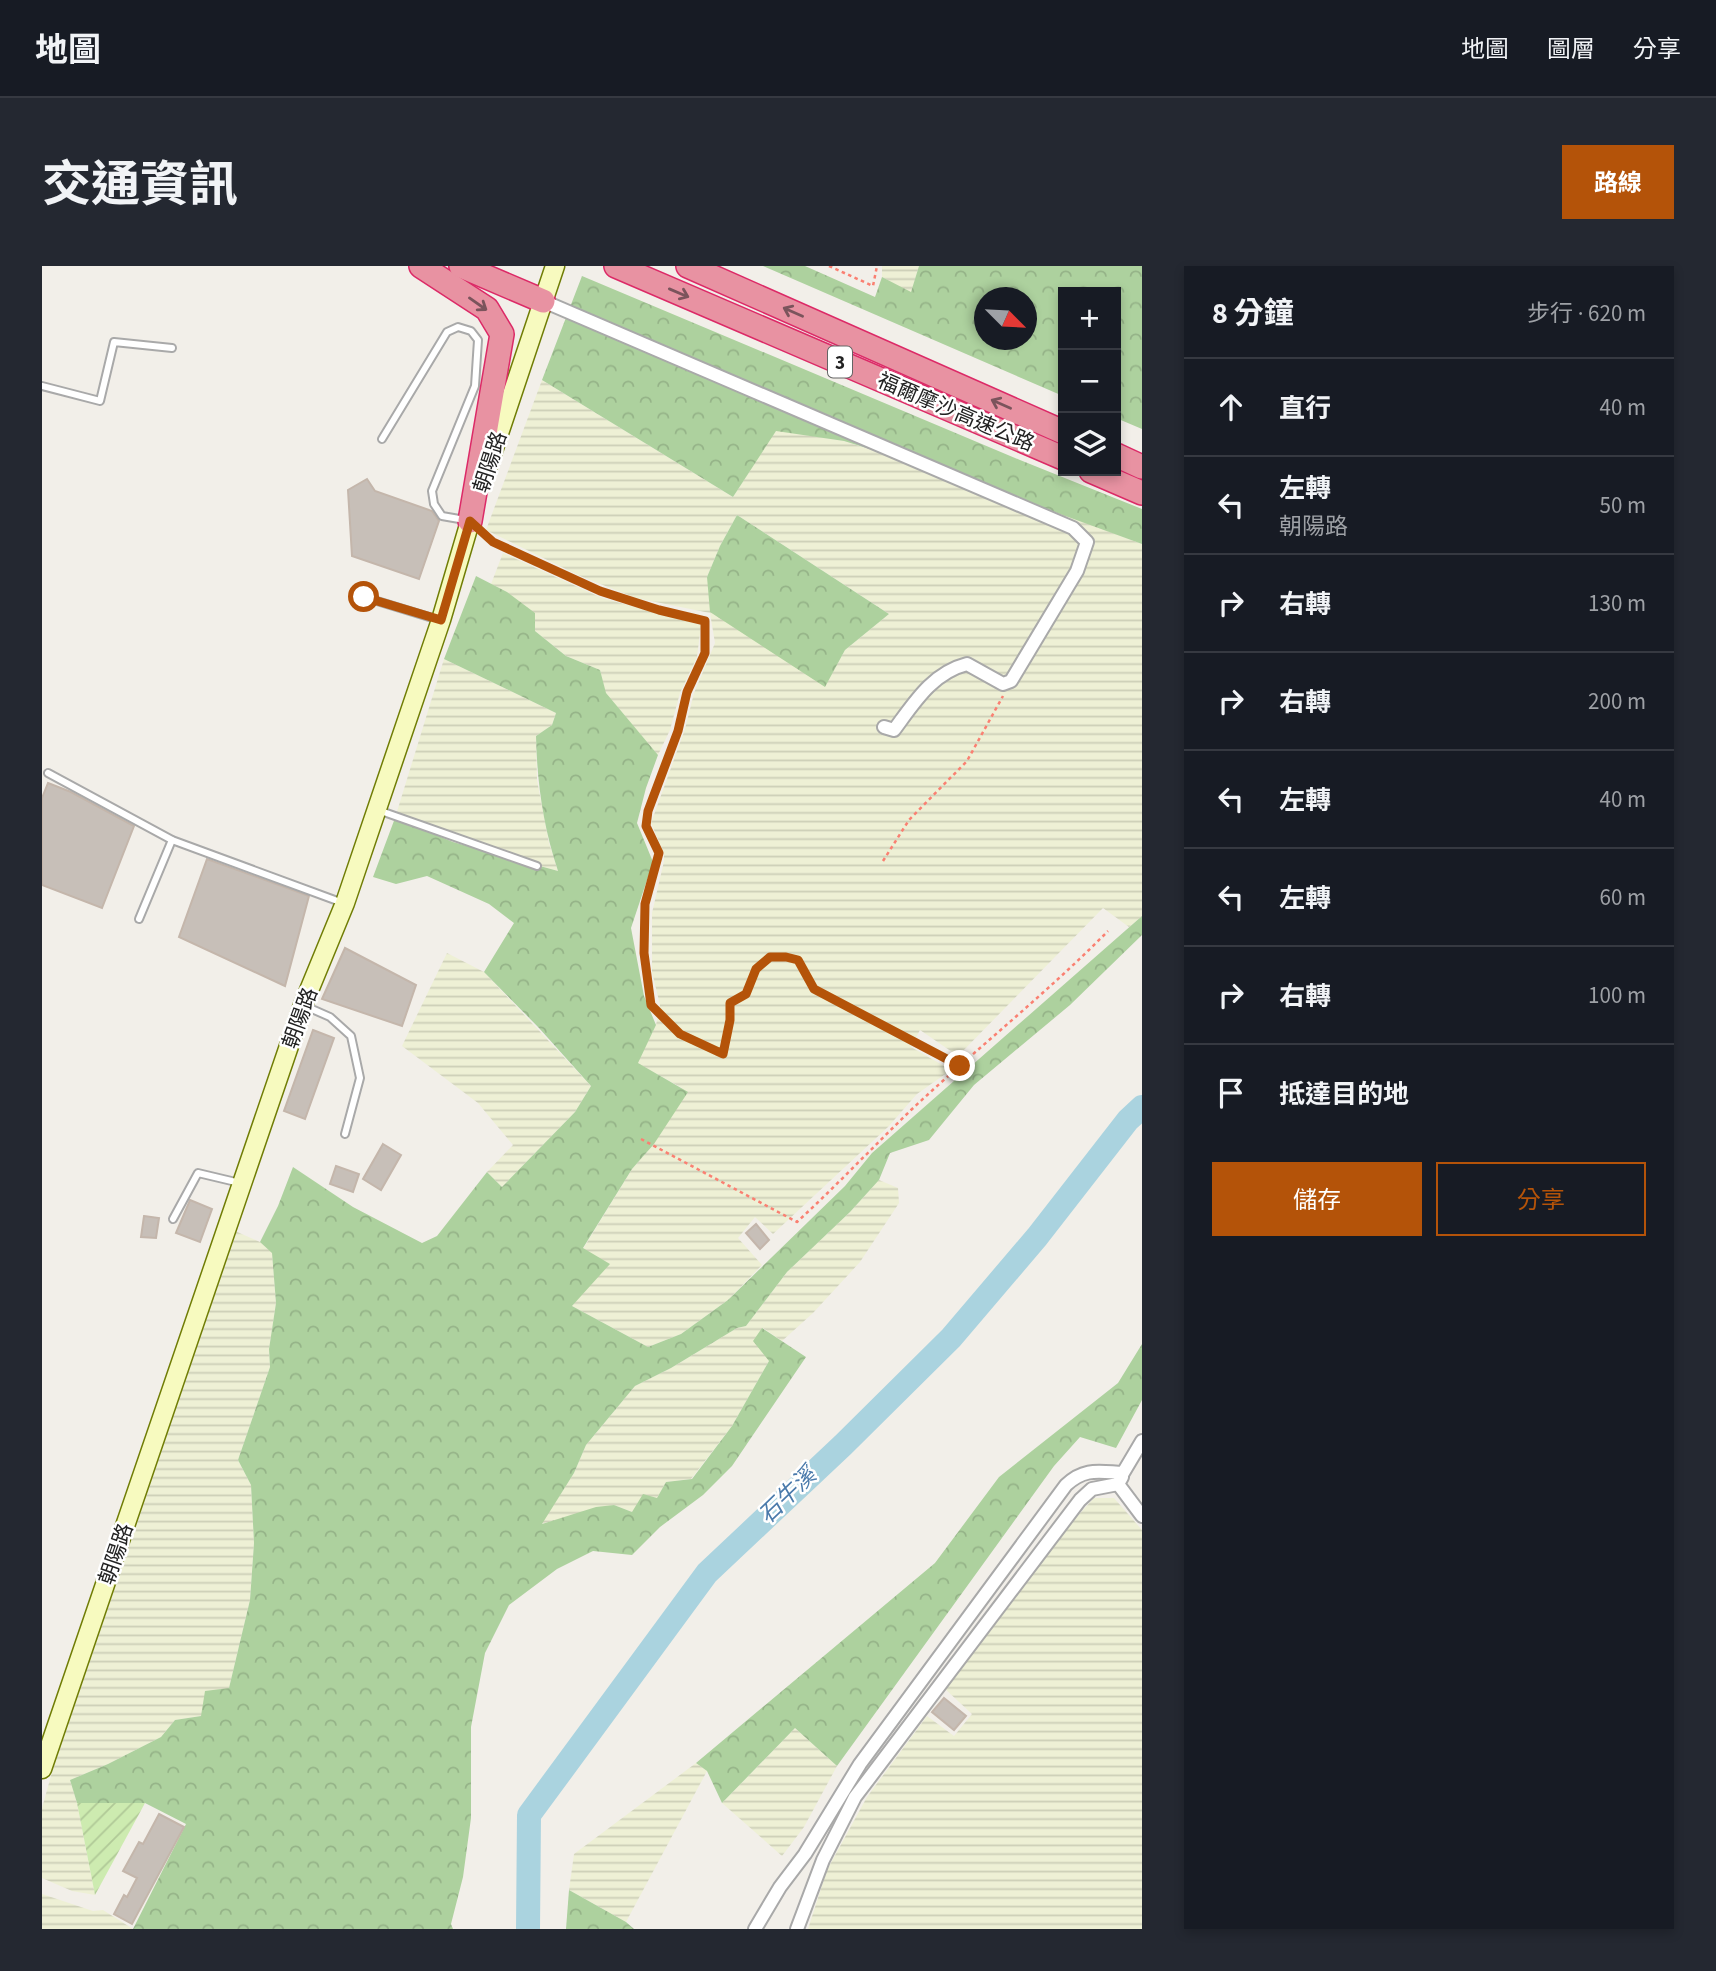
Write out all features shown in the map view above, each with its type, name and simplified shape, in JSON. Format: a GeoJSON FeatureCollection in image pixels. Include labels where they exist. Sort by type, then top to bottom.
{"type":"FeatureCollection","features":[{"type":"Feature","properties":{"kind":"highway"},"geometry":{"type":"LineString","coordinates":[[421,266],[486,309],[502,334],[470,521]]}},
{"type":"Feature","properties":{"kind":"highway"},"geometry":{"type":"LineString","coordinates":[[461,266],[543,301]]}},
{"type":"Feature","properties":{"kind":"highway","name":"福爾摩沙高速公路"},"geometry":{"type":"LineString","coordinates":[[617,266],[1058,456]]}},
{"type":"Feature","properties":{"kind":"highway","name":"福爾摩沙高速公路"},"geometry":{"type":"LineString","coordinates":[[688,266],[1058,430]]}},
{"type":"Feature","properties":{"kind":"highway"},"geometry":{"type":"LineString","coordinates":[[1121,457],[1142,467]]}},
{"type":"Feature","properties":{"kind":"highway"},"geometry":{"type":"LineString","coordinates":[[1103,476],[1142,493]]}},
{"type":"Feature","properties":{"kind":"main road","name":"朝陽路"},"geometry":{"type":"LineString","coordinates":[[42,1769],[303,1005],[345,903],[441,620],[470,521],[555,266]]}},
{"type":"Feature","properties":{"kind":"street"},"geometry":{"type":"LineString","coordinates":[[543,301],[1073,528],[1087,542],[1077,571],[1011,681],[1003,684],[967,664],[951,668],[925,688],[894,730],[884,727]]}},
{"type":"Feature","properties":{"kind":"street"},"geometry":{"type":"LineString","coordinates":[[797,1929],[823,1860],[855,1797],[1080,1500],[1092,1489],[1120,1479],[1142,1441]]}},
{"type":"Feature","properties":{"kind":"street"},"geometry":{"type":"LineString","coordinates":[[755,1929],[860,1764],[1066,1485],[1077,1474],[1091,1472],[1120,1479],[1142,1516]]}},
{"type":"Feature","properties":{"kind":"lane"},"geometry":{"type":"LineString","coordinates":[[382,439],[447,332],[458,327],[471,331],[478,340],[475,386],[432,491],[434,504],[442,516],[470,521]]}},
{"type":"Feature","properties":{"kind":"lane"},"geometry":{"type":"LineString","coordinates":[[42,386],[100,401],[114,342],[172,348]]}},
{"type":"Feature","properties":{"kind":"lane"},"geometry":{"type":"LineString","coordinates":[[364,597],[441,620]]}},
{"type":"Feature","properties":{"kind":"lane"},"geometry":{"type":"LineString","coordinates":[[48,773],[172,840],[345,903]]}},
{"type":"Feature","properties":{"kind":"lane"},"geometry":{"type":"LineString","coordinates":[[377,809],[537,866]]}},
{"type":"Feature","properties":{"kind":"lane"},"geometry":{"type":"LineString","coordinates":[[139,919],[172,840]]}},
{"type":"Feature","properties":{"kind":"lane"},"geometry":{"type":"LineString","coordinates":[[303,1005],[330,1017],[351,1036],[360,1078],[345,1134]]}},
{"type":"Feature","properties":{"kind":"lane"},"geometry":{"type":"LineString","coordinates":[[173,1219],[198,1173],[242,1183]]}},
{"type":"Feature","properties":{"kind":"path"},"geometry":{"type":"LineString","coordinates":[[829,266],[873,286],[877,266]]}},
{"type":"Feature","properties":{"kind":"path"},"geometry":{"type":"LineString","coordinates":[[470,521],[493,542],[600,591],[705,621],[705,653],[687,692],[678,731],[648,811],[646,826],[659,853],[645,904],[644,953],[651,1005],[680,1034],[723,1054],[730,1020],[730,1003],[746,994],[756,969],[770,957],[786,957],[798,960],[814,989],[960,1066]]}},
{"type":"Feature","properties":{"kind":"path"},"geometry":{"type":"LineString","coordinates":[[883,861],[909,820],[967,761],[1011,681]]}},
{"type":"Feature","properties":{"kind":"path"},"geometry":{"type":"LineString","coordinates":[[642,1139],[797,1222],[911,1111],[1062,977],[1108,931]]}},
{"type":"Feature","properties":{"kind":"green space"},"geometry":{"type":"Polygon","coordinates":[[[763,266],[805,266],[875,297],[882,277],[911,292],[919,266],[1142,266],[1142,429],[1121,420],[1121,287],[1058,287],[1058,394],[763,266]]]}},
{"type":"Feature","properties":{"kind":"green space"},"geometry":{"type":"Polygon","coordinates":[[[882,266],[919,266],[911,293],[882,277],[882,266]]]}},
{"type":"Feature","properties":{"kind":"green space"},"geometry":{"type":"Polygon","coordinates":[[[582,276],[1142,509],[1142,544],[959,477],[844,441],[776,431],[733,497],[542,380],[582,276]]]}},
{"type":"Feature","properties":{"kind":"green space"},"geometry":{"type":"Polygon","coordinates":[[[542,380],[733,497],[776,430],[844,441],[1034,503],[1142,544],[1142,916],[1129,927],[1103,908],[958,1056],[920,1030],[911,1047],[951,1070],[917,1094],[888,1127],[773,1234],[755,1217],[738,1238],[762,1265],[728,1300],[681,1334],[648,1347],[572,1306],[583,1249],[632,1169],[654,1144],[682,1088],[637,1063],[656,1025],[660,1005],[652,972],[652,913],[664,853],[651,823],[685,729],[694,693],[715,643],[710,613],[636,598],[580,576],[486,530],[542,380]],[[737,515],[707,577],[825,686],[845,650],[889,614],[737,515]]]}},
{"type":"Feature","properties":{"kind":"green space"},"geometry":{"type":"Polygon","coordinates":[[[737,515],[889,614],[845,650],[825,687],[710,612],[707,577],[737,515]]]}},
{"type":"Feature","properties":{"kind":"green space"},"geometry":{"type":"Polygon","coordinates":[[[503,553],[602,598],[701,625],[697,657],[680,693],[670,730],[658,755],[605,693],[600,670],[566,656],[535,631],[507,592],[491,584],[503,553]]]}},
{"type":"Feature","properties":{"kind":"green space"},"geometry":{"type":"Polygon","coordinates":[[[476,576],[507,592],[535,613],[535,631],[566,656],[600,670],[606,693],[658,755],[637,823],[653,862],[631,928],[644,996],[656,1025],[638,1063],[688,1092],[654,1144],[632,1169],[583,1248],[610,1264],[572,1306],[648,1347],[681,1334],[728,1300],[845,1186],[872,1153],[1142,916],[1142,935],[1070,1005],[974,1085],[929,1140],[890,1153],[879,1180],[850,1212],[787,1272],[746,1326],[737,1328],[671,1368],[635,1386],[586,1445],[574,1473],[542,1524],[596,1507],[614,1505],[632,1512],[643,1494],[657,1498],[666,1482],[692,1479],[732,1426],[769,1361],[753,1341],[762,1328],[806,1357],[732,1466],[703,1495],[660,1527],[632,1555],[593,1551],[557,1569],[509,1605],[485,1653],[471,1727],[471,1818],[463,1877],[451,1924],[453,1929],[133,1929],[186,1824],[145,1803],[77,1803],[70,1780],[161,1737],[175,1720],[201,1716],[205,1691],[229,1688],[250,1600],[254,1543],[251,1485],[238,1460],[270,1367],[269,1349],[276,1303],[272,1253],[260,1242],[293,1167],[353,1207],[422,1243],[437,1236],[487,1172],[502,1187],[575,1112],[591,1086],[484,972],[514,923],[489,904],[427,876],[396,884],[373,877],[395,818],[453,842],[558,871],[542,804],[536,736],[552,725],[556,713],[444,659],[476,576]]]}},
{"type":"Feature","properties":{"kind":"green space"},"geometry":{"type":"Polygon","coordinates":[[[444,659],[556,713],[552,725],[536,736],[537,780],[549,843],[558,871],[453,842],[395,818],[444,659]]]}},
{"type":"Feature","properties":{"kind":"green space"},"geometry":{"type":"Polygon","coordinates":[[[447,953],[484,972],[591,1086],[575,1112],[502,1187],[487,1172],[513,1145],[478,1103],[402,1046],[447,953]]]}},
{"type":"Feature","properties":{"kind":"green space"},"geometry":{"type":"Polygon","coordinates":[[[879,1180],[898,1188],[899,1203],[860,1262],[813,1313],[782,1341],[763,1328],[769,1361],[732,1426],[691,1479],[666,1482],[657,1498],[632,1512],[614,1505],[541,1524],[574,1473],[586,1445],[635,1386],[671,1368],[737,1328],[746,1326],[787,1272],[850,1212],[879,1180]]]}},
{"type":"Feature","properties":{"kind":"green space"},"geometry":{"type":"Polygon","coordinates":[[[235,1231],[260,1242],[272,1252],[276,1303],[269,1349],[270,1367],[238,1460],[251,1485],[254,1543],[250,1600],[229,1688],[201,1716],[175,1720],[161,1737],[70,1780],[95,1895],[72,1891],[42,1878],[42,1808],[56,1758],[235,1231]]]}},
{"type":"Feature","properties":{"kind":"green space"},"geometry":{"type":"Polygon","coordinates":[[[1142,1344],[1142,1400],[1116,1448],[1080,1437],[1054,1466],[837,1766],[795,1728],[722,1803],[707,1771],[696,1763],[935,1563],[999,1477],[1118,1383],[1142,1344]]]}},
{"type":"Feature","properties":{"kind":"green space"},"geometry":{"type":"Polygon","coordinates":[[[1094,1498],[1114,1498],[1142,1530],[1142,1929],[808,1929],[827,1870],[867,1797],[927,1716],[954,1736],[972,1714],[944,1688],[1073,1521],[1094,1498]]]}},
{"type":"Feature","properties":{"kind":"green space"},"geometry":{"type":"Polygon","coordinates":[[[795,1728],[837,1766],[804,1827],[782,1856],[722,1803],[795,1728]]]}},
{"type":"Feature","properties":{"kind":"green space"},"geometry":{"type":"Polygon","coordinates":[[[696,1763],[707,1771],[626,1922],[569,1890],[574,1854],[696,1763]]]}},
{"type":"Feature","properties":{"kind":"green space"},"geometry":{"type":"Polygon","coordinates":[[[77,1803],[145,1803],[95,1895],[77,1803]]]}},
{"type":"Feature","properties":{"kind":"green space"},"geometry":{"type":"Polygon","coordinates":[[[569,1890],[626,1922],[634,1929],[566,1929],[569,1890]]]}},
{"type":"Feature","properties":{"kind":"green space"},"geometry":{"type":"Polygon","coordinates":[[[42,1894],[93,1911],[103,1910],[133,1929],[42,1929],[42,1894]]]}},
{"type":"Feature","properties":{"kind":"building"},"geometry":{"type":"Polygon","coordinates":[[[367,479],[375,491],[432,511],[439,521],[419,579],[352,556],[348,490],[367,479]]]}},
{"type":"Feature","properties":{"kind":"building"},"geometry":{"type":"Polygon","coordinates":[[[48,783],[71,792],[134,826],[102,908],[42,885],[42,798],[48,783]]]}},
{"type":"Feature","properties":{"kind":"building"},"geometry":{"type":"Polygon","coordinates":[[[207,859],[309,896],[285,986],[179,937],[207,859]]]}},
{"type":"Feature","properties":{"kind":"building"},"geometry":{"type":"Polygon","coordinates":[[[345,948],[416,985],[402,1026],[322,999],[345,948]]]}},
{"type":"Feature","properties":{"kind":"building"},"geometry":{"type":"Polygon","coordinates":[[[313,1030],[334,1038],[305,1119],[284,1111],[313,1030]]]}},
{"type":"Feature","properties":{"kind":"building"},"geometry":{"type":"Polygon","coordinates":[[[383,1144],[401,1155],[381,1190],[363,1179],[383,1144]]]}},
{"type":"Feature","properties":{"kind":"building"},"geometry":{"type":"Polygon","coordinates":[[[336,1166],[359,1174],[353,1192],[330,1184],[336,1166]]]}},
{"type":"Feature","properties":{"kind":"building"},"geometry":{"type":"Polygon","coordinates":[[[190,1200],[212,1209],[200,1242],[176,1233],[190,1200]]]}},
{"type":"Feature","properties":{"kind":"building"},"geometry":{"type":"Polygon","coordinates":[[[144,1216],[159,1218],[156,1238],[141,1237],[144,1216]]]}},
{"type":"Feature","properties":{"kind":"building"},"geometry":{"type":"Polygon","coordinates":[[[756,1224],[769,1240],[760,1249],[746,1233],[756,1224]]]}},
{"type":"Feature","properties":{"kind":"building"},"geometry":{"type":"Polygon","coordinates":[[[944,1698],[966,1716],[954,1730],[932,1712],[944,1698]]]}},
{"type":"Feature","properties":{"kind":"building"},"geometry":{"type":"Polygon","coordinates":[[[159,1814],[184,1827],[132,1924],[114,1914],[137,1878],[123,1871],[139,1842],[143,1844],[159,1814]]]}},
{"type":"Feature","properties":{"kind":"waterway","name":"石牛溪"},"geometry":{"type":"LineString","coordinates":[[528,1929],[529,1815],[707,1573],[843,1445],[951,1338],[1037,1237],[1128,1120],[1142,1107]]}},
{"type":"Feature","properties":{"kind":"route"},"geometry":{"type":"LineString","coordinates":[[364,597],[441,620],[470,521],[493,542],[600,591],[705,621],[705,653],[687,692],[678,731],[648,811],[646,826],[659,853],[645,904],[644,953],[651,1005],[680,1034],[723,1054],[730,1020],[730,1003],[746,994],[756,969],[770,957],[786,957],[798,960],[814,989],[960,1066]]}}]}
